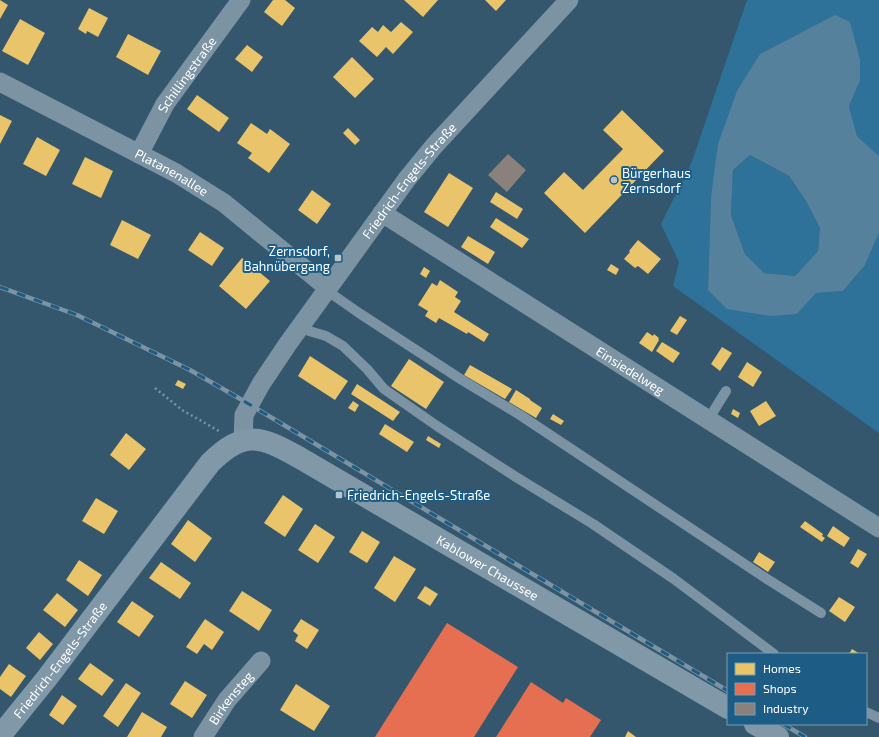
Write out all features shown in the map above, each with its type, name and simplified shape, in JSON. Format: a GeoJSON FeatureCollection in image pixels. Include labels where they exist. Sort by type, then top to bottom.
{"type":"FeatureCollection","features":[{"type":"Feature","properties":{"kind":"street","name":"Schillingstraße"},"geometry":{"type":"LineString","coordinates":[[139,154],[165,104],[241,0]]}},
{"type":"Feature","properties":{"kind":"street","name":"Friedrich-Engels-Straße"},"geometry":{"type":"LineString","coordinates":[[0,736],[47,678],[210,463],[222,451],[238,442],[244,415],[261,384],[327,289],[407,179],[434,146],[569,0]]}},
{"type":"Feature","properties":{"kind":"street","name":"Platanenallee"},"geometry":{"type":"LineString","coordinates":[[0,82],[176,173],[224,203],[327,289]]}},
{"type":"Feature","properties":{"kind":"street","name":"Einsiedelweg"},"geometry":{"type":"LineString","coordinates":[[382,213],[879,528]]}},
{"type":"Feature","properties":{"kind":"street","name":"Kablower Chaussee"},"geometry":{"type":"LineString","coordinates":[[238,442],[253,439],[266,441],[300,458],[727,707]]}},
{"type":"Feature","properties":{"kind":"street","name":"Birkensteg"},"geometry":{"type":"LineString","coordinates":[[203,737],[228,700],[261,661]]}},
{"type":"Feature","properties":{"kind":"street"},"geometry":{"type":"LineString","coordinates":[[757,725],[778,737]]}},
{"type":"Feature","properties":{"kind":"lane"},"geometry":{"type":"LineString","coordinates":[[327,289],[359,313],[462,380],[520,415],[767,579],[821,613]]}},
{"type":"Feature","properties":{"kind":"lane"},"geometry":{"type":"LineString","coordinates":[[301,326],[309,331],[326,336],[343,346],[367,369],[384,389],[437,426],[593,524],[691,591],[773,653]]}},
{"type":"Feature","properties":{"kind":"lane"},"geometry":{"type":"LineString","coordinates":[[708,420],[726,391]]}},
{"type":"Feature","properties":{"kind":"lane"},"geometry":{"type":"LineString","coordinates":[[867,712],[879,718]]}},
{"type":"Feature","properties":{"kind":"path"},"geometry":{"type":"LineString","coordinates":[[155,388],[182,410],[238,442]]}},
{"type":"Feature","properties":{"kind":"shaded area"},"geometry":{"type":"Polygon","coordinates":[[[747,0],[879,0],[879,156],[857,136],[849,106],[860,81],[835,16],[760,54],[711,197],[708,290],[797,314],[816,293],[843,291],[865,265],[879,233],[879,433],[673,286],[679,262],[661,224],[691,164],[747,0]]]}},
{"type":"Feature","properties":{"kind":"shaded area"},"geometry":{"type":"Polygon","coordinates":[[[835,15],[850,22],[860,60],[860,81],[849,106],[857,136],[879,156],[879,233],[865,265],[843,291],[816,293],[797,314],[770,316],[727,309],[708,290],[711,197],[718,144],[737,91],[760,54],[835,15]],[[750,155],[733,170],[731,215],[745,254],[764,273],[795,276],[818,251],[820,228],[806,201],[789,176],[750,155]]]}},
{"type":"Feature","properties":{"kind":"shaded area"},"geometry":{"type":"Polygon","coordinates":[[[750,155],[789,176],[806,201],[820,228],[818,251],[795,276],[764,273],[745,254],[731,215],[733,170],[750,155]]]}},
{"type":"Feature","properties":{"kind":"building: Homes"},"geometry":{"type":"Polygon","coordinates":[[[0,0],[8,5],[0,19],[0,0]]]}},
{"type":"Feature","properties":{"kind":"building: Homes"},"geometry":{"type":"Polygon","coordinates":[[[273,0],[285,0],[295,8],[282,26],[264,12],[273,0]]]}},
{"type":"Feature","properties":{"kind":"building: Homes"},"geometry":{"type":"Polygon","coordinates":[[[404,0],[438,0],[423,17],[404,0]]]}},
{"type":"Feature","properties":{"kind":"building: Homes"},"geometry":{"type":"Polygon","coordinates":[[[485,0],[506,0],[496,11],[485,0]]]}},
{"type":"Feature","properties":{"kind":"building: Homes"},"geometry":{"type":"Polygon","coordinates":[[[89,8],[108,18],[98,37],[87,31],[86,34],[78,29],[89,8]]]}},
{"type":"Feature","properties":{"kind":"building: Homes"},"geometry":{"type":"Polygon","coordinates":[[[20,19],[45,33],[28,65],[2,51],[20,19]]]}},
{"type":"Feature","properties":{"kind":"building: Homes"},"geometry":{"type":"Polygon","coordinates":[[[401,22],[413,32],[393,54],[386,47],[377,57],[359,41],[372,27],[378,32],[383,25],[391,32],[401,22]]]}},
{"type":"Feature","properties":{"kind":"building: Homes"},"geometry":{"type":"Polygon","coordinates":[[[128,34],[161,51],[148,75],[116,57],[128,34]]]}},
{"type":"Feature","properties":{"kind":"building: Homes"},"geometry":{"type":"Polygon","coordinates":[[[247,45],[263,57],[252,72],[235,59],[247,45]]]}},
{"type":"Feature","properties":{"kind":"building: Homes"},"geometry":{"type":"Polygon","coordinates":[[[352,57],[374,79],[355,98],[333,77],[352,57]]]}},
{"type":"Feature","properties":{"kind":"building: Homes"},"geometry":{"type":"Polygon","coordinates":[[[197,95],[229,118],[219,132],[187,109],[197,95]]]}},
{"type":"Feature","properties":{"kind":"building: Homes"},"geometry":{"type":"Polygon","coordinates":[[[622,110],[664,151],[585,233],[544,193],[564,172],[583,190],[623,149],[603,130],[622,110]]]}},
{"type":"Feature","properties":{"kind":"building: Homes"},"geometry":{"type":"Polygon","coordinates":[[[0,115],[12,121],[0,144],[0,115]]]}},
{"type":"Feature","properties":{"kind":"building: Homes"},"geometry":{"type":"Polygon","coordinates":[[[251,123],[267,134],[270,129],[290,144],[269,173],[248,158],[252,153],[237,143],[251,123]]]}},
{"type":"Feature","properties":{"kind":"building: Homes"},"geometry":{"type":"Polygon","coordinates":[[[348,128],[360,140],[355,145],[343,133],[348,128]]]}},
{"type":"Feature","properties":{"kind":"building: Homes"},"geometry":{"type":"Polygon","coordinates":[[[37,137],[60,150],[46,176],[23,164],[37,137]]]}},
{"type":"Feature","properties":{"kind":"building: Homes"},"geometry":{"type":"Polygon","coordinates":[[[85,157],[113,171],[101,198],[72,184],[85,157]]]}},
{"type":"Feature","properties":{"kind":"building: Homes"},"geometry":{"type":"Polygon","coordinates":[[[449,173],[473,188],[448,227],[424,212],[449,173]]]}},
{"type":"Feature","properties":{"kind":"building: Homes"},"geometry":{"type":"Polygon","coordinates":[[[312,190],[331,204],[317,224],[298,210],[312,190]]]}},
{"type":"Feature","properties":{"kind":"building: Homes"},"geometry":{"type":"Polygon","coordinates":[[[496,192],[523,209],[517,219],[490,202],[496,192]]]}},
{"type":"Feature","properties":{"kind":"building: Homes"},"geometry":{"type":"Polygon","coordinates":[[[496,218],[529,239],[522,248],[490,227],[496,218]]]}},
{"type":"Feature","properties":{"kind":"building: Homes"},"geometry":{"type":"Polygon","coordinates":[[[122,220],[151,235],[138,259],[110,245],[122,220]]]}},
{"type":"Feature","properties":{"kind":"building: Homes"},"geometry":{"type":"Polygon","coordinates":[[[200,232],[224,248],[212,266],[188,250],[200,232]]]}},
{"type":"Feature","properties":{"kind":"building: Homes"},"geometry":{"type":"Polygon","coordinates":[[[468,236],[495,252],[488,264],[461,247],[468,236]]]}},
{"type":"Feature","properties":{"kind":"building: Homes"},"geometry":{"type":"Polygon","coordinates":[[[638,240],[661,259],[648,274],[638,266],[635,268],[624,259],[638,240]]]}},
{"type":"Feature","properties":{"kind":"building: Homes"},"geometry":{"type":"Polygon","coordinates":[[[242,258],[270,281],[246,309],[219,286],[242,258]]]}},
{"type":"Feature","properties":{"kind":"building: Homes"},"geometry":{"type":"Polygon","coordinates":[[[611,264],[619,269],[616,275],[607,270],[611,264]]]}},
{"type":"Feature","properties":{"kind":"building: Homes"},"geometry":{"type":"Polygon","coordinates":[[[424,267],[430,271],[426,278],[420,274],[424,267]]]}},
{"type":"Feature","properties":{"kind":"building: Homes"},"geometry":{"type":"Polygon","coordinates":[[[440,280],[458,292],[455,297],[461,301],[454,312],[489,334],[484,342],[468,332],[467,334],[439,318],[436,323],[425,316],[428,311],[418,305],[432,283],[437,286],[440,280]]]}},
{"type":"Feature","properties":{"kind":"building: Homes"},"geometry":{"type":"Polygon","coordinates":[[[680,316],[687,320],[677,335],[670,331],[680,316]]]}},
{"type":"Feature","properties":{"kind":"building: Homes"},"geometry":{"type":"Polygon","coordinates":[[[647,332],[653,336],[654,334],[659,338],[652,352],[639,343],[647,332]]]}},
{"type":"Feature","properties":{"kind":"building: Homes"},"geometry":{"type":"Polygon","coordinates":[[[662,342],[680,353],[673,363],[656,351],[662,342]]]}},
{"type":"Feature","properties":{"kind":"building: Homes"},"geometry":{"type":"Polygon","coordinates":[[[722,347],[732,353],[720,371],[711,364],[722,347]]]}},
{"type":"Feature","properties":{"kind":"building: Homes"},"geometry":{"type":"Polygon","coordinates":[[[310,356],[348,381],[335,400],[298,376],[310,356]]]}},
{"type":"Feature","properties":{"kind":"building: Homes"},"geometry":{"type":"Polygon","coordinates":[[[409,359],[444,382],[426,409],[391,386],[409,359]]]}},
{"type":"Feature","properties":{"kind":"building: Homes"},"geometry":{"type":"Polygon","coordinates":[[[747,362],[762,372],[753,387],[738,377],[747,362]]]}},
{"type":"Feature","properties":{"kind":"building: Homes"},"geometry":{"type":"Polygon","coordinates":[[[470,365],[512,389],[505,399],[464,375],[470,365]]]}},
{"type":"Feature","properties":{"kind":"building: Homes"},"geometry":{"type":"Polygon","coordinates":[[[178,380],[186,384],[183,389],[175,385],[178,380]]]}},
{"type":"Feature","properties":{"kind":"building: Homes"},"geometry":{"type":"Polygon","coordinates":[[[357,384],[400,412],[393,421],[351,394],[357,384]]]}},
{"type":"Feature","properties":{"kind":"building: Homes"},"geometry":{"type":"Polygon","coordinates":[[[516,390],[542,408],[536,418],[509,402],[516,390]]]}},
{"type":"Feature","properties":{"kind":"building: Homes"},"geometry":{"type":"Polygon","coordinates":[[[353,401],[359,405],[355,412],[348,408],[353,401]]]}},
{"type":"Feature","properties":{"kind":"building: Homes"},"geometry":{"type":"Polygon","coordinates":[[[766,401],[776,416],[759,426],[750,411],[766,401]]]}},
{"type":"Feature","properties":{"kind":"building: Homes"},"geometry":{"type":"Polygon","coordinates":[[[733,409],[740,413],[738,418],[731,414],[733,409]]]}},
{"type":"Feature","properties":{"kind":"building: Homes"},"geometry":{"type":"Polygon","coordinates":[[[553,414],[564,421],[561,425],[550,419],[553,414]]]}},
{"type":"Feature","properties":{"kind":"building: Homes"},"geometry":{"type":"Polygon","coordinates":[[[385,424],[414,442],[407,452],[379,434],[385,424]]]}},
{"type":"Feature","properties":{"kind":"building: Homes"},"geometry":{"type":"Polygon","coordinates":[[[126,433],[146,449],[129,470],[110,455],[126,433]]]}},
{"type":"Feature","properties":{"kind":"building: Homes"},"geometry":{"type":"Polygon","coordinates":[[[428,436],[441,444],[439,448],[426,440],[428,436]]]}},
{"type":"Feature","properties":{"kind":"building: Homes"},"geometry":{"type":"Polygon","coordinates":[[[283,495],[303,509],[285,537],[264,523],[283,495]]]}},
{"type":"Feature","properties":{"kind":"building: Homes"},"geometry":{"type":"Polygon","coordinates":[[[96,498],[118,511],[104,534],[82,521],[96,498]]]}},
{"type":"Feature","properties":{"kind":"building: Homes"},"geometry":{"type":"Polygon","coordinates":[[[188,520],[212,538],[195,562],[171,544],[188,520]]]}},
{"type":"Feature","properties":{"kind":"building: Homes"},"geometry":{"type":"Polygon","coordinates":[[[805,521],[823,534],[822,536],[825,538],[822,542],[800,527],[805,521]]]}},
{"type":"Feature","properties":{"kind":"building: Homes"},"geometry":{"type":"Polygon","coordinates":[[[315,524],[335,537],[318,563],[298,550],[315,524]]]}},
{"type":"Feature","properties":{"kind":"building: Homes"},"geometry":{"type":"Polygon","coordinates":[[[833,526],[850,538],[844,547],[827,536],[833,526]]]}},
{"type":"Feature","properties":{"kind":"building: Homes"},"geometry":{"type":"Polygon","coordinates":[[[362,531],[380,542],[367,563],[349,552],[362,531]]]}},
{"type":"Feature","properties":{"kind":"building: Homes"},"geometry":{"type":"Polygon","coordinates":[[[858,549],[867,554],[858,568],[850,563],[858,549]]]}},
{"type":"Feature","properties":{"kind":"building: Homes"},"geometry":{"type":"Polygon","coordinates":[[[759,552],[775,562],[768,572],[753,562],[759,552]]]}},
{"type":"Feature","properties":{"kind":"building: Homes"},"geometry":{"type":"Polygon","coordinates":[[[394,556],[416,569],[395,602],[374,588],[394,556]]]}},
{"type":"Feature","properties":{"kind":"building: Homes"},"geometry":{"type":"Polygon","coordinates":[[[79,560],[102,575],[88,596],[66,580],[79,560]]]}},
{"type":"Feature","properties":{"kind":"building: Homes"},"geometry":{"type":"Polygon","coordinates":[[[161,562],[191,583],[180,599],[149,578],[161,562]]]}},
{"type":"Feature","properties":{"kind":"building: Homes"},"geometry":{"type":"Polygon","coordinates":[[[425,586],[438,594],[430,606],[417,598],[425,586]]]}},
{"type":"Feature","properties":{"kind":"building: Homes"},"geometry":{"type":"Polygon","coordinates":[[[242,591],[272,610],[259,631],[229,611],[242,591]]]}},
{"type":"Feature","properties":{"kind":"building: Homes"},"geometry":{"type":"Polygon","coordinates":[[[57,593],[78,610],[65,627],[43,610],[57,593]]]}},
{"type":"Feature","properties":{"kind":"building: Homes"},"geometry":{"type":"Polygon","coordinates":[[[839,597],[855,607],[845,622],[829,611],[839,597]]]}},
{"type":"Feature","properties":{"kind":"building: Homes"},"geometry":{"type":"Polygon","coordinates":[[[132,601],[154,616],[139,637],[117,622],[132,601]]]}},
{"type":"Feature","properties":{"kind":"building: Homes"},"geometry":{"type":"Polygon","coordinates":[[[205,619],[224,632],[212,650],[204,644],[197,654],[186,647],[205,619]]]}},
{"type":"Feature","properties":{"kind":"building: Homes"},"geometry":{"type":"Polygon","coordinates":[[[301,619],[319,630],[307,649],[295,641],[298,635],[293,631],[301,619]]]}},
{"type":"Feature","properties":{"kind":"building: Homes"},"geometry":{"type":"Polygon","coordinates":[[[39,632],[53,644],[40,660],[26,648],[39,632]]]}},
{"type":"Feature","properties":{"kind":"building: Homes"},"geometry":{"type":"Polygon","coordinates":[[[852,649],[858,653],[850,653],[852,649]]]}},
{"type":"Feature","properties":{"kind":"building: Homes"},"geometry":{"type":"Polygon","coordinates":[[[90,663],[114,680],[102,696],[78,679],[90,663]]]}},
{"type":"Feature","properties":{"kind":"building: Homes"},"geometry":{"type":"Polygon","coordinates":[[[9,664],[26,676],[11,697],[0,689],[0,677],[9,664]]]}},
{"type":"Feature","properties":{"kind":"building: Homes"},"geometry":{"type":"Polygon","coordinates":[[[185,681],[207,695],[192,718],[170,704],[185,681]]]}},
{"type":"Feature","properties":{"kind":"building: Homes"},"geometry":{"type":"Polygon","coordinates":[[[126,683],[141,693],[118,727],[103,716],[126,683]]]}},
{"type":"Feature","properties":{"kind":"building: Homes"},"geometry":{"type":"Polygon","coordinates":[[[296,684],[330,706],[314,731],[280,710],[296,684]]]}},
{"type":"Feature","properties":{"kind":"building: Homes"},"geometry":{"type":"Polygon","coordinates":[[[62,695],[77,706],[63,725],[49,715],[62,695]]]}},
{"type":"Feature","properties":{"kind":"building: Homes"},"geometry":{"type":"Polygon","coordinates":[[[142,712],[167,727],[161,737],[127,737],[142,712]]]}},
{"type":"Feature","properties":{"kind":"building: Homes"},"geometry":{"type":"Polygon","coordinates":[[[628,731],[636,737],[625,737],[628,731]]]}},
{"type":"Feature","properties":{"kind":"building: Shops"},"geometry":{"type":"Polygon","coordinates":[[[447,623],[518,667],[474,737],[375,737],[447,623]]]}},
{"type":"Feature","properties":{"kind":"building: Shops"},"geometry":{"type":"Polygon","coordinates":[[[531,682],[563,703],[566,698],[601,720],[590,737],[496,737],[531,682]]]}},
{"type":"Feature","properties":{"kind":"building: Industry"},"geometry":{"type":"Polygon","coordinates":[[[508,154],[526,170],[507,192],[488,175],[508,154]]]}},
{"type":"Feature","properties":{"kind":"railway"},"geometry":{"type":"LineString","coordinates":[[0,287],[77,315],[190,370],[727,690]]}},
{"type":"Feature","properties":{"kind":"railway"},"geometry":{"type":"LineString","coordinates":[[785,725],[805,737]]}},
{"type":"Feature","properties":{"kind":"place","name":"Bürgerhaus Zernsdorf"},"geometry":{"type":"Point","coordinates":[614,180]}},
{"type":"Feature","properties":{"kind":"place","name":"Zernsdorf, Bahnübergang"},"geometry":{"type":"Point","coordinates":[338,258]}},
{"type":"Feature","properties":{"kind":"place","name":"Friedrich-Engels-Straße"},"geometry":{"type":"Point","coordinates":[339,495]}}]}
